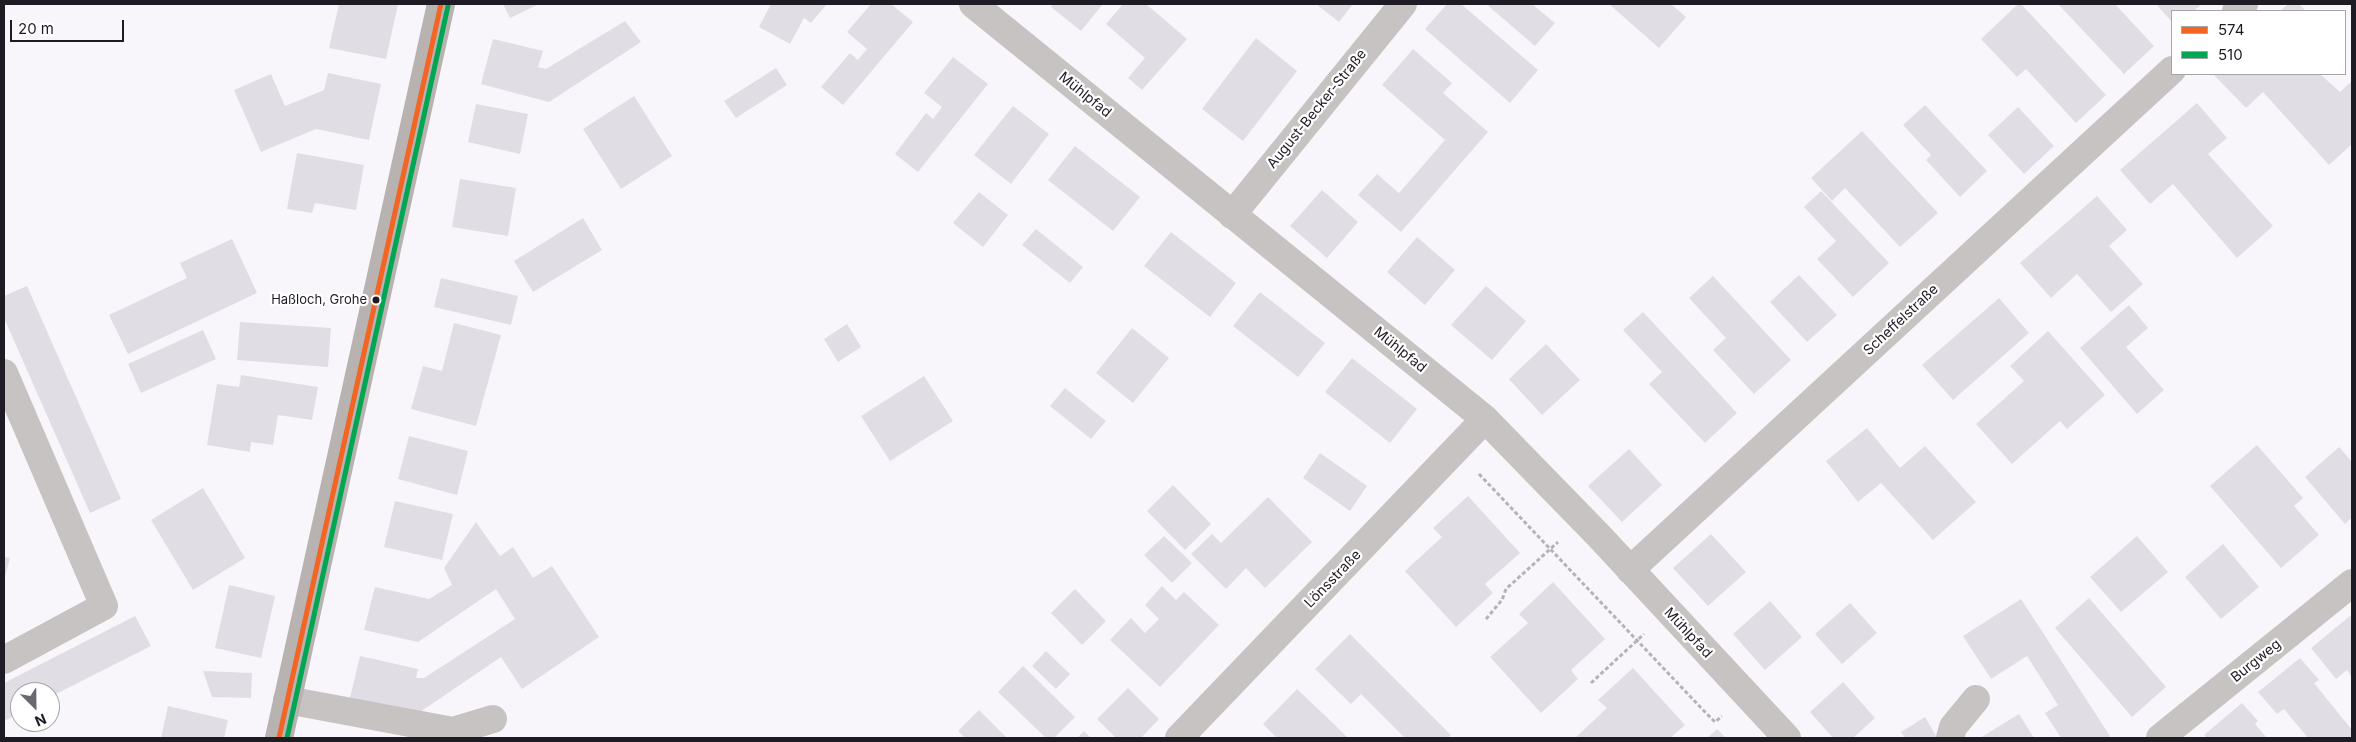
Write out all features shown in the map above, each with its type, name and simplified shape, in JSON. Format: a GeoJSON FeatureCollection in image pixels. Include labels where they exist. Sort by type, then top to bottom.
{"type":"FeatureCollection","features":[{"type":"Feature","properties":{"kind":"main road"},"geometry":{"type":"LineString","coordinates":[[279,738],[441,4]]}},
{"type":"Feature","properties":{"kind":"street","name":"Mühlpfad"},"geometry":{"type":"LineString","coordinates":[[973,4],[1485,419],[1583,520],[1787,738]]}},
{"type":"Feature","properties":{"kind":"street","name":"August-Becker-Straße"},"geometry":{"type":"LineString","coordinates":[[1232,215],[1402,4]]}},
{"type":"Feature","properties":{"kind":"street","name":"Scheffelstraße"},"geometry":{"type":"LineString","coordinates":[[1630,570],[2171,71]]}},
{"type":"Feature","properties":{"kind":"street"},"geometry":{"type":"LineString","coordinates":[[4,374],[104,606],[4,660]]}},
{"type":"Feature","properties":{"kind":"street","name":"Lönsstraße"},"geometry":{"type":"LineString","coordinates":[[1179,738],[1485,419]]}},
{"type":"Feature","properties":{"kind":"street","name":"Burgweg"},"geometry":{"type":"LineString","coordinates":[[2160,738],[2352,583]]}},
{"type":"Feature","properties":{"kind":"street"},"geometry":{"type":"LineString","coordinates":[[1950,738],[1953,727],[1976,698]]}},
{"type":"Feature","properties":{"kind":"street"},"geometry":{"type":"LineString","coordinates":[[287,700],[453,731],[493,719]]}},
{"type":"Feature","properties":{"kind":"path"},"geometry":{"type":"LineString","coordinates":[[1457,450],[1715,722],[1748,696]]}},
{"type":"Feature","properties":{"kind":"path"},"geometry":{"type":"LineString","coordinates":[[1486,619],[1502,600],[1506,589],[1583,520]]}},
{"type":"Feature","properties":{"kind":"path"},"geometry":{"type":"LineString","coordinates":[[1591,683],[1668,612]]}},
{"type":"Feature","properties":{"kind":"building"},"geometry":{"type":"Polygon","coordinates":[[[339,4],[398,4],[386,59],[329,48],[339,4]]]}},
{"type":"Feature","properties":{"kind":"building"},"geometry":{"type":"Polygon","coordinates":[[[503,4],[539,4],[510,18],[503,4]]]}},
{"type":"Feature","properties":{"kind":"building"},"geometry":{"type":"Polygon","coordinates":[[[771,4],[827,4],[811,23],[804,18],[790,44],[759,27],[771,4]]]}},
{"type":"Feature","properties":{"kind":"building"},"geometry":{"type":"Polygon","coordinates":[[[871,4],[891,4],[913,22],[843,105],[821,87],[850,53],[858,60],[867,49],[847,32],[871,4]]]}},
{"type":"Feature","properties":{"kind":"building"},"geometry":{"type":"Polygon","coordinates":[[[1053,4],[1103,4],[1081,31],[1051,7],[1053,4]]]}},
{"type":"Feature","properties":{"kind":"building"},"geometry":{"type":"Polygon","coordinates":[[[1123,4],[1146,4],[1187,39],[1142,90],[1128,78],[1145,58],[1106,24],[1123,4]]]}},
{"type":"Feature","properties":{"kind":"building"},"geometry":{"type":"Polygon","coordinates":[[[1316,4],[1353,4],[1339,22],[1316,4]]]}},
{"type":"Feature","properties":{"kind":"building"},"geometry":{"type":"Polygon","coordinates":[[[1447,4],[1461,4],[1538,70],[1510,103],[1425,29],[1447,4]]]}},
{"type":"Feature","properties":{"kind":"building"},"geometry":{"type":"Polygon","coordinates":[[[1486,4],[1532,4],[1555,23],[1535,46],[1486,4]]]}},
{"type":"Feature","properties":{"kind":"building"},"geometry":{"type":"Polygon","coordinates":[[[1609,4],[1671,4],[1686,17],[1659,48],[1609,4]]]}},
{"type":"Feature","properties":{"kind":"building"},"geometry":{"type":"Polygon","coordinates":[[[2018,4],[2021,4],[2106,95],[2076,123],[2026,69],[2017,77],[1981,39],[2018,4]]]}},
{"type":"Feature","properties":{"kind":"building"},"geometry":{"type":"Polygon","coordinates":[[[2058,4],[2115,4],[2154,46],[2124,74],[2058,4]]]}},
{"type":"Feature","properties":{"kind":"building"},"geometry":{"type":"Polygon","coordinates":[[[2156,4],[2202,4],[2195,10],[2171,10],[2171,21],[2156,4]]]}},
{"type":"Feature","properties":{"kind":"building"},"geometry":{"type":"Polygon","coordinates":[[[2288,4],[2299,4],[2305,10],[2281,10],[2288,4]]]}},
{"type":"Feature","properties":{"kind":"building"},"geometry":{"type":"Polygon","coordinates":[[[625,21],[641,42],[549,102],[481,84],[493,39],[543,51],[538,67],[546,69],[625,21]]]}},
{"type":"Feature","properties":{"kind":"building"},"geometry":{"type":"Polygon","coordinates":[[[1256,38],[1297,71],[1243,141],[1202,109],[1256,38]]]}},
{"type":"Feature","properties":{"kind":"building"},"geometry":{"type":"Polygon","coordinates":[[[1413,49],[1452,83],[1443,93],[1488,132],[1401,232],[1358,195],[1377,174],[1399,193],[1445,140],[1382,85],[1413,49]]]}},
{"type":"Feature","properties":{"kind":"building"},"geometry":{"type":"Polygon","coordinates":[[[953,57],[988,84],[918,172],[895,154],[926,113],[933,119],[942,107],[924,93],[953,57]]]}},
{"type":"Feature","properties":{"kind":"building"},"geometry":{"type":"Polygon","coordinates":[[[776,68],[787,85],[736,118],[724,101],[776,68]]]}},
{"type":"Feature","properties":{"kind":"building"},"geometry":{"type":"Polygon","coordinates":[[[328,73],[381,84],[369,140],[316,129],[261,152],[234,90],[271,74],[285,106],[324,90],[328,73]]]}},
{"type":"Feature","properties":{"kind":"building"},"geometry":{"type":"Polygon","coordinates":[[[2214,75],[2321,75],[2340,92],[2352,81],[2352,144],[2329,165],[2263,92],[2246,108],[2214,75]]]}},
{"type":"Feature","properties":{"kind":"building"},"geometry":{"type":"Polygon","coordinates":[[[634,96],[672,156],[621,189],[583,129],[634,96]]]}},
{"type":"Feature","properties":{"kind":"building"},"geometry":{"type":"Polygon","coordinates":[[[2197,103],[2227,138],[2208,154],[2273,226],[2237,258],[2173,184],[2150,204],[2120,170],[2197,103]]]}},
{"type":"Feature","properties":{"kind":"building"},"geometry":{"type":"Polygon","coordinates":[[[476,104],[528,114],[520,154],[468,142],[476,104]]]}},
{"type":"Feature","properties":{"kind":"building"},"geometry":{"type":"Polygon","coordinates":[[[1925,105],[1987,171],[1960,197],[1926,160],[1931,155],[1903,125],[1925,105]]]}},
{"type":"Feature","properties":{"kind":"building"},"geometry":{"type":"Polygon","coordinates":[[[1013,106],[1049,134],[1011,184],[974,155],[1013,106]]]}},
{"type":"Feature","properties":{"kind":"building"},"geometry":{"type":"Polygon","coordinates":[[[2018,107],[2054,146],[2024,174],[1988,135],[2018,107]]]}},
{"type":"Feature","properties":{"kind":"building"},"geometry":{"type":"Polygon","coordinates":[[[1862,131],[1938,213],[1900,247],[1845,188],[1832,201],[1811,178],[1862,131]]]}},
{"type":"Feature","properties":{"kind":"building"},"geometry":{"type":"Polygon","coordinates":[[[1075,146],[1140,197],[1113,231],[1048,180],[1075,146]]]}},
{"type":"Feature","properties":{"kind":"building"},"geometry":{"type":"Polygon","coordinates":[[[297,153],[364,165],[356,210],[315,203],[312,213],[287,209],[297,153]]]}},
{"type":"Feature","properties":{"kind":"building"},"geometry":{"type":"Polygon","coordinates":[[[460,179],[516,188],[508,236],[452,227],[460,179]]]}},
{"type":"Feature","properties":{"kind":"building"},"geometry":{"type":"Polygon","coordinates":[[[1322,190],[1358,222],[1327,258],[1290,226],[1322,190]]]}},
{"type":"Feature","properties":{"kind":"building"},"geometry":{"type":"Polygon","coordinates":[[[1821,191],[1889,263],[1853,297],[1817,259],[1836,241],[1804,207],[1821,191]]]}},
{"type":"Feature","properties":{"kind":"building"},"geometry":{"type":"Polygon","coordinates":[[[979,192],[1008,215],[983,247],[953,223],[979,192]]]}},
{"type":"Feature","properties":{"kind":"building"},"geometry":{"type":"Polygon","coordinates":[[[2097,196],[2127,230],[2109,246],[2143,284],[2111,312],[2077,274],[2051,298],[2020,263],[2097,196]]]}},
{"type":"Feature","properties":{"kind":"building"},"geometry":{"type":"Polygon","coordinates":[[[583,218],[602,250],[533,292],[514,261],[583,218]]]}},
{"type":"Feature","properties":{"kind":"building"},"geometry":{"type":"Polygon","coordinates":[[[1036,229],[1083,267],[1070,283],[1022,245],[1036,229]]]}},
{"type":"Feature","properties":{"kind":"building"},"geometry":{"type":"Polygon","coordinates":[[[1171,232],[1236,283],[1210,317],[1144,266],[1171,232]]]}},
{"type":"Feature","properties":{"kind":"building"},"geometry":{"type":"Polygon","coordinates":[[[1417,237],[1455,270],[1425,305],[1387,272],[1417,237]]]}},
{"type":"Feature","properties":{"kind":"building"},"geometry":{"type":"Polygon","coordinates":[[[232,239],[257,293],[128,354],[109,315],[187,278],[180,263],[232,239]]]}},
{"type":"Feature","properties":{"kind":"building"},"geometry":{"type":"Polygon","coordinates":[[[1799,275],[1837,315],[1807,342],[1770,302],[1799,275]]]}},
{"type":"Feature","properties":{"kind":"building"},"geometry":{"type":"Polygon","coordinates":[[[1713,276],[1791,360],[1754,394],[1713,350],[1726,338],[1689,298],[1713,276]]]}},
{"type":"Feature","properties":{"kind":"building"},"geometry":{"type":"Polygon","coordinates":[[[441,278],[518,296],[511,325],[434,307],[441,278]]]}},
{"type":"Feature","properties":{"kind":"building"},"geometry":{"type":"Polygon","coordinates":[[[27,286],[121,499],[90,513],[4,318],[4,296],[27,286]]]}},
{"type":"Feature","properties":{"kind":"building"},"geometry":{"type":"Polygon","coordinates":[[[1486,286],[1526,321],[1492,360],[1451,325],[1486,286]]]}},
{"type":"Feature","properties":{"kind":"building"},"geometry":{"type":"Polygon","coordinates":[[[1260,292],[1325,343],[1298,377],[1233,326],[1260,292]]]}},
{"type":"Feature","properties":{"kind":"building"},"geometry":{"type":"Polygon","coordinates":[[[1999,298],[2029,333],[1953,400],[1922,365],[1999,298]]]}},
{"type":"Feature","properties":{"kind":"building"},"geometry":{"type":"Polygon","coordinates":[[[2129,305],[2148,328],[2126,347],[2164,390],[2137,414],[2080,348],[2129,305]]]}},
{"type":"Feature","properties":{"kind":"building"},"geometry":{"type":"Polygon","coordinates":[[[1643,312],[1737,413],[1705,443],[1649,384],[1662,372],[1623,330],[1643,312]]]}},
{"type":"Feature","properties":{"kind":"building"},"geometry":{"type":"Polygon","coordinates":[[[240,322],[331,328],[328,367],[237,360],[240,322]]]}},
{"type":"Feature","properties":{"kind":"building"},"geometry":{"type":"Polygon","coordinates":[[[454,323],[501,335],[476,426],[411,409],[423,366],[442,371],[454,323]]]}},
{"type":"Feature","properties":{"kind":"building"},"geometry":{"type":"Polygon","coordinates":[[[847,324],[861,347],[838,362],[824,339],[847,324]]]}},
{"type":"Feature","properties":{"kind":"building"},"geometry":{"type":"Polygon","coordinates":[[[1132,328],[1169,358],[1133,403],[1096,373],[1132,328]]]}},
{"type":"Feature","properties":{"kind":"building"},"geometry":{"type":"Polygon","coordinates":[[[203,330],[216,359],[141,393],[128,364],[203,330]]]}},
{"type":"Feature","properties":{"kind":"building"},"geometry":{"type":"Polygon","coordinates":[[[2048,331],[2105,395],[2067,429],[2060,421],[2012,464],[1976,424],[2024,381],[2010,366],[2048,331]]]}},
{"type":"Feature","properties":{"kind":"building"},"geometry":{"type":"Polygon","coordinates":[[[1546,344],[1580,380],[1542,415],[1509,379],[1546,344]]]}},
{"type":"Feature","properties":{"kind":"building"},"geometry":{"type":"Polygon","coordinates":[[[1352,358],[1417,409],[1390,443],[1325,392],[1352,358]]]}},
{"type":"Feature","properties":{"kind":"building"},"geometry":{"type":"Polygon","coordinates":[[[241,375],[318,387],[312,420],[278,415],[273,445],[251,442],[250,452],[207,445],[217,384],[239,387],[241,375]]]}},
{"type":"Feature","properties":{"kind":"building"},"geometry":{"type":"Polygon","coordinates":[[[924,376],[953,421],[890,461],[861,416],[924,376]]]}},
{"type":"Feature","properties":{"kind":"building"},"geometry":{"type":"Polygon","coordinates":[[[1065,388],[1106,421],[1091,439],[1050,406],[1065,388]]]}},
{"type":"Feature","properties":{"kind":"building"},"geometry":{"type":"Polygon","coordinates":[[[1867,428],[1900,468],[1925,446],[1976,502],[1933,540],[1881,483],[1858,502],[1826,461],[1867,428]]]}},
{"type":"Feature","properties":{"kind":"building"},"geometry":{"type":"Polygon","coordinates":[[[409,436],[468,451],[457,495],[398,479],[409,436]]]}},
{"type":"Feature","properties":{"kind":"building"},"geometry":{"type":"Polygon","coordinates":[[[2257,445],[2303,498],[2294,506],[2319,535],[2281,568],[2210,486],[2257,445]]]}},
{"type":"Feature","properties":{"kind":"building"},"geometry":{"type":"Polygon","coordinates":[[[2339,447],[2352,462],[2352,517],[2345,524],[2305,477],[2339,447]]]}},
{"type":"Feature","properties":{"kind":"building"},"geometry":{"type":"Polygon","coordinates":[[[1629,449],[1662,485],[1622,522],[1588,486],[1629,449]]]}},
{"type":"Feature","properties":{"kind":"building"},"geometry":{"type":"Polygon","coordinates":[[[1320,453],[1367,486],[1350,511],[1303,478],[1320,453]]]}},
{"type":"Feature","properties":{"kind":"building"},"geometry":{"type":"Polygon","coordinates":[[[1173,485],[1211,524],[1185,550],[1147,511],[1173,485]]]}},
{"type":"Feature","properties":{"kind":"building"},"geometry":{"type":"Polygon","coordinates":[[[203,488],[245,558],[193,590],[151,520],[203,488]]]}},
{"type":"Feature","properties":{"kind":"building"},"geometry":{"type":"Polygon","coordinates":[[[1468,496],[1520,553],[1485,584],[1493,593],[1456,627],[1405,571],[1442,537],[1433,528],[1468,496]]]}},
{"type":"Feature","properties":{"kind":"building"},"geometry":{"type":"Polygon","coordinates":[[[1268,497],[1312,542],[1265,588],[1246,568],[1226,589],[1191,554],[1212,534],[1221,543],[1268,497]]]}},
{"type":"Feature","properties":{"kind":"building"},"geometry":{"type":"Polygon","coordinates":[[[395,501],[453,514],[442,560],[384,547],[395,501]]]}},
{"type":"Feature","properties":{"kind":"building"},"geometry":{"type":"Polygon","coordinates":[[[476,522],[500,556],[513,547],[533,578],[552,566],[599,637],[522,689],[501,657],[417,714],[350,698],[360,656],[418,669],[416,678],[424,678],[515,619],[496,589],[418,642],[364,630],[375,587],[429,599],[452,585],[444,568],[476,522]]]}},
{"type":"Feature","properties":{"kind":"building"},"geometry":{"type":"Polygon","coordinates":[[[1711,534],[1746,572],[1708,606],[1673,568],[1711,534]]]}},
{"type":"Feature","properties":{"kind":"building"},"geometry":{"type":"Polygon","coordinates":[[[1164,536],[1192,563],[1172,583],[1144,555],[1164,536]]]}},
{"type":"Feature","properties":{"kind":"building"},"geometry":{"type":"Polygon","coordinates":[[[2137,536],[2168,572],[2121,612],[2090,577],[2137,536]]]}},
{"type":"Feature","properties":{"kind":"building"},"geometry":{"type":"Polygon","coordinates":[[[2223,544],[2259,587],[2221,619],[2185,577],[2223,544]]]}},
{"type":"Feature","properties":{"kind":"building"},"geometry":{"type":"Polygon","coordinates":[[[4,557],[10,558],[4,580],[4,557]]]}},
{"type":"Feature","properties":{"kind":"building"},"geometry":{"type":"Polygon","coordinates":[[[1553,582],[1605,639],[1571,670],[1578,679],[1541,713],[1490,657],[1528,623],[1519,614],[1553,582]]]}},
{"type":"Feature","properties":{"kind":"building"},"geometry":{"type":"Polygon","coordinates":[[[229,585],[275,596],[261,658],[215,648],[229,585]]]}},
{"type":"Feature","properties":{"kind":"building"},"geometry":{"type":"Polygon","coordinates":[[[1162,586],[1176,600],[1184,592],[1219,625],[1160,687],[1110,640],[1131,618],[1145,633],[1159,619],[1145,605],[1162,586]]]}},
{"type":"Feature","properties":{"kind":"building"},"geometry":{"type":"Polygon","coordinates":[[[1075,589],[1106,621],[1082,645],[1051,613],[1075,589]]]}},
{"type":"Feature","properties":{"kind":"building"},"geometry":{"type":"Polygon","coordinates":[[[2089,598],[2166,687],[2132,717],[2055,628],[2089,598]]]}},
{"type":"Feature","properties":{"kind":"building"},"geometry":{"type":"Polygon","coordinates":[[[2021,599],[2110,736],[2107,738],[2061,738],[2045,713],[2058,705],[2027,656],[1991,679],[1963,636],[2021,599]]]}},
{"type":"Feature","properties":{"kind":"building"},"geometry":{"type":"Polygon","coordinates":[[[1770,601],[1802,637],[1765,670],[1733,634],[1770,601]]]}},
{"type":"Feature","properties":{"kind":"building"},"geometry":{"type":"Polygon","coordinates":[[[1850,603],[1877,633],[1842,664],[1815,634],[1850,603]]]}},
{"type":"Feature","properties":{"kind":"building"},"geometry":{"type":"Polygon","coordinates":[[[135,616],[151,646],[60,692],[60,682],[10,682],[10,718],[4,721],[4,683],[135,616]]]}},
{"type":"Feature","properties":{"kind":"building"},"geometry":{"type":"Polygon","coordinates":[[[2350,616],[2352,618],[2352,677],[2347,670],[2336,679],[2311,648],[2350,616]]]}},
{"type":"Feature","properties":{"kind":"building"},"geometry":{"type":"Polygon","coordinates":[[[1350,634],[1451,735],[1447,738],[1405,738],[1361,694],[1351,704],[1315,669],[1350,634]]]}},
{"type":"Feature","properties":{"kind":"building"},"geometry":{"type":"Polygon","coordinates":[[[1046,651],[1070,674],[1056,689],[1032,666],[1046,651]]]}},
{"type":"Feature","properties":{"kind":"building"},"geometry":{"type":"Polygon","coordinates":[[[2300,658],[2319,680],[2314,683],[2352,730],[2352,738],[2308,738],[2284,709],[2277,714],[2258,692],[2300,658]]]}},
{"type":"Feature","properties":{"kind":"building"},"geometry":{"type":"Polygon","coordinates":[[[1023,666],[1075,717],[1054,738],[1046,738],[998,692],[1023,666]]]}},
{"type":"Feature","properties":{"kind":"building"},"geometry":{"type":"Polygon","coordinates":[[[1633,668],[1685,725],[1670,738],[1575,738],[1607,708],[1598,700],[1633,668]]]}},
{"type":"Feature","properties":{"kind":"building"},"geometry":{"type":"Polygon","coordinates":[[[203,671],[252,673],[251,698],[212,697],[203,671]]]}},
{"type":"Feature","properties":{"kind":"building"},"geometry":{"type":"Polygon","coordinates":[[[1843,682],[1875,718],[1853,738],[1833,738],[1810,712],[1843,682]]]}},
{"type":"Feature","properties":{"kind":"building"},"geometry":{"type":"Polygon","coordinates":[[[1128,688],[1159,719],[1141,738],[1116,738],[1097,719],[1128,688]]]}},
{"type":"Feature","properties":{"kind":"building"},"geometry":{"type":"Polygon","coordinates":[[[1297,689],[1348,738],[1277,738],[1263,724],[1297,689]]]}},
{"type":"Feature","properties":{"kind":"building"},"geometry":{"type":"Polygon","coordinates":[[[2242,703],[2258,721],[2255,724],[2267,738],[2207,738],[2204,735],[2242,703]]]}},
{"type":"Feature","properties":{"kind":"building"},"geometry":{"type":"Polygon","coordinates":[[[168,706],[228,720],[224,738],[161,738],[168,706]]]}},
{"type":"Feature","properties":{"kind":"building"},"geometry":{"type":"Polygon","coordinates":[[[979,710],[1007,738],[965,738],[958,731],[979,710]]]}},
{"type":"Feature","properties":{"kind":"building"},"geometry":{"type":"Polygon","coordinates":[[[2019,714],[2034,738],[1980,738],[2019,714]]]}},
{"type":"Feature","properties":{"kind":"building"},"geometry":{"type":"Polygon","coordinates":[[[1925,717],[1937,738],[1905,738],[1901,732],[1925,717]]]}},
{"type":"Feature","properties":{"kind":"building"},"geometry":{"type":"Polygon","coordinates":[[[1717,729],[1726,738],[1707,738],[1717,729]]]}},
{"type":"Feature","properties":{"kind":"building"},"geometry":{"type":"Polygon","coordinates":[[[1084,731],[1091,738],[1077,738],[1084,731]]]}},
{"type":"Feature","properties":{"kind":"transit line","name":"574"},"geometry":{"type":"LineString","coordinates":[[279,738],[441,4]]}},
{"type":"Feature","properties":{"kind":"transit line","name":"510"},"geometry":{"type":"LineString","coordinates":[[287,738],[448,6]]}},
{"type":"Feature","properties":{"kind":"place","name":"Haßloch, Grohe"},"geometry":{"type":"Point","coordinates":[376,300]}}]}
